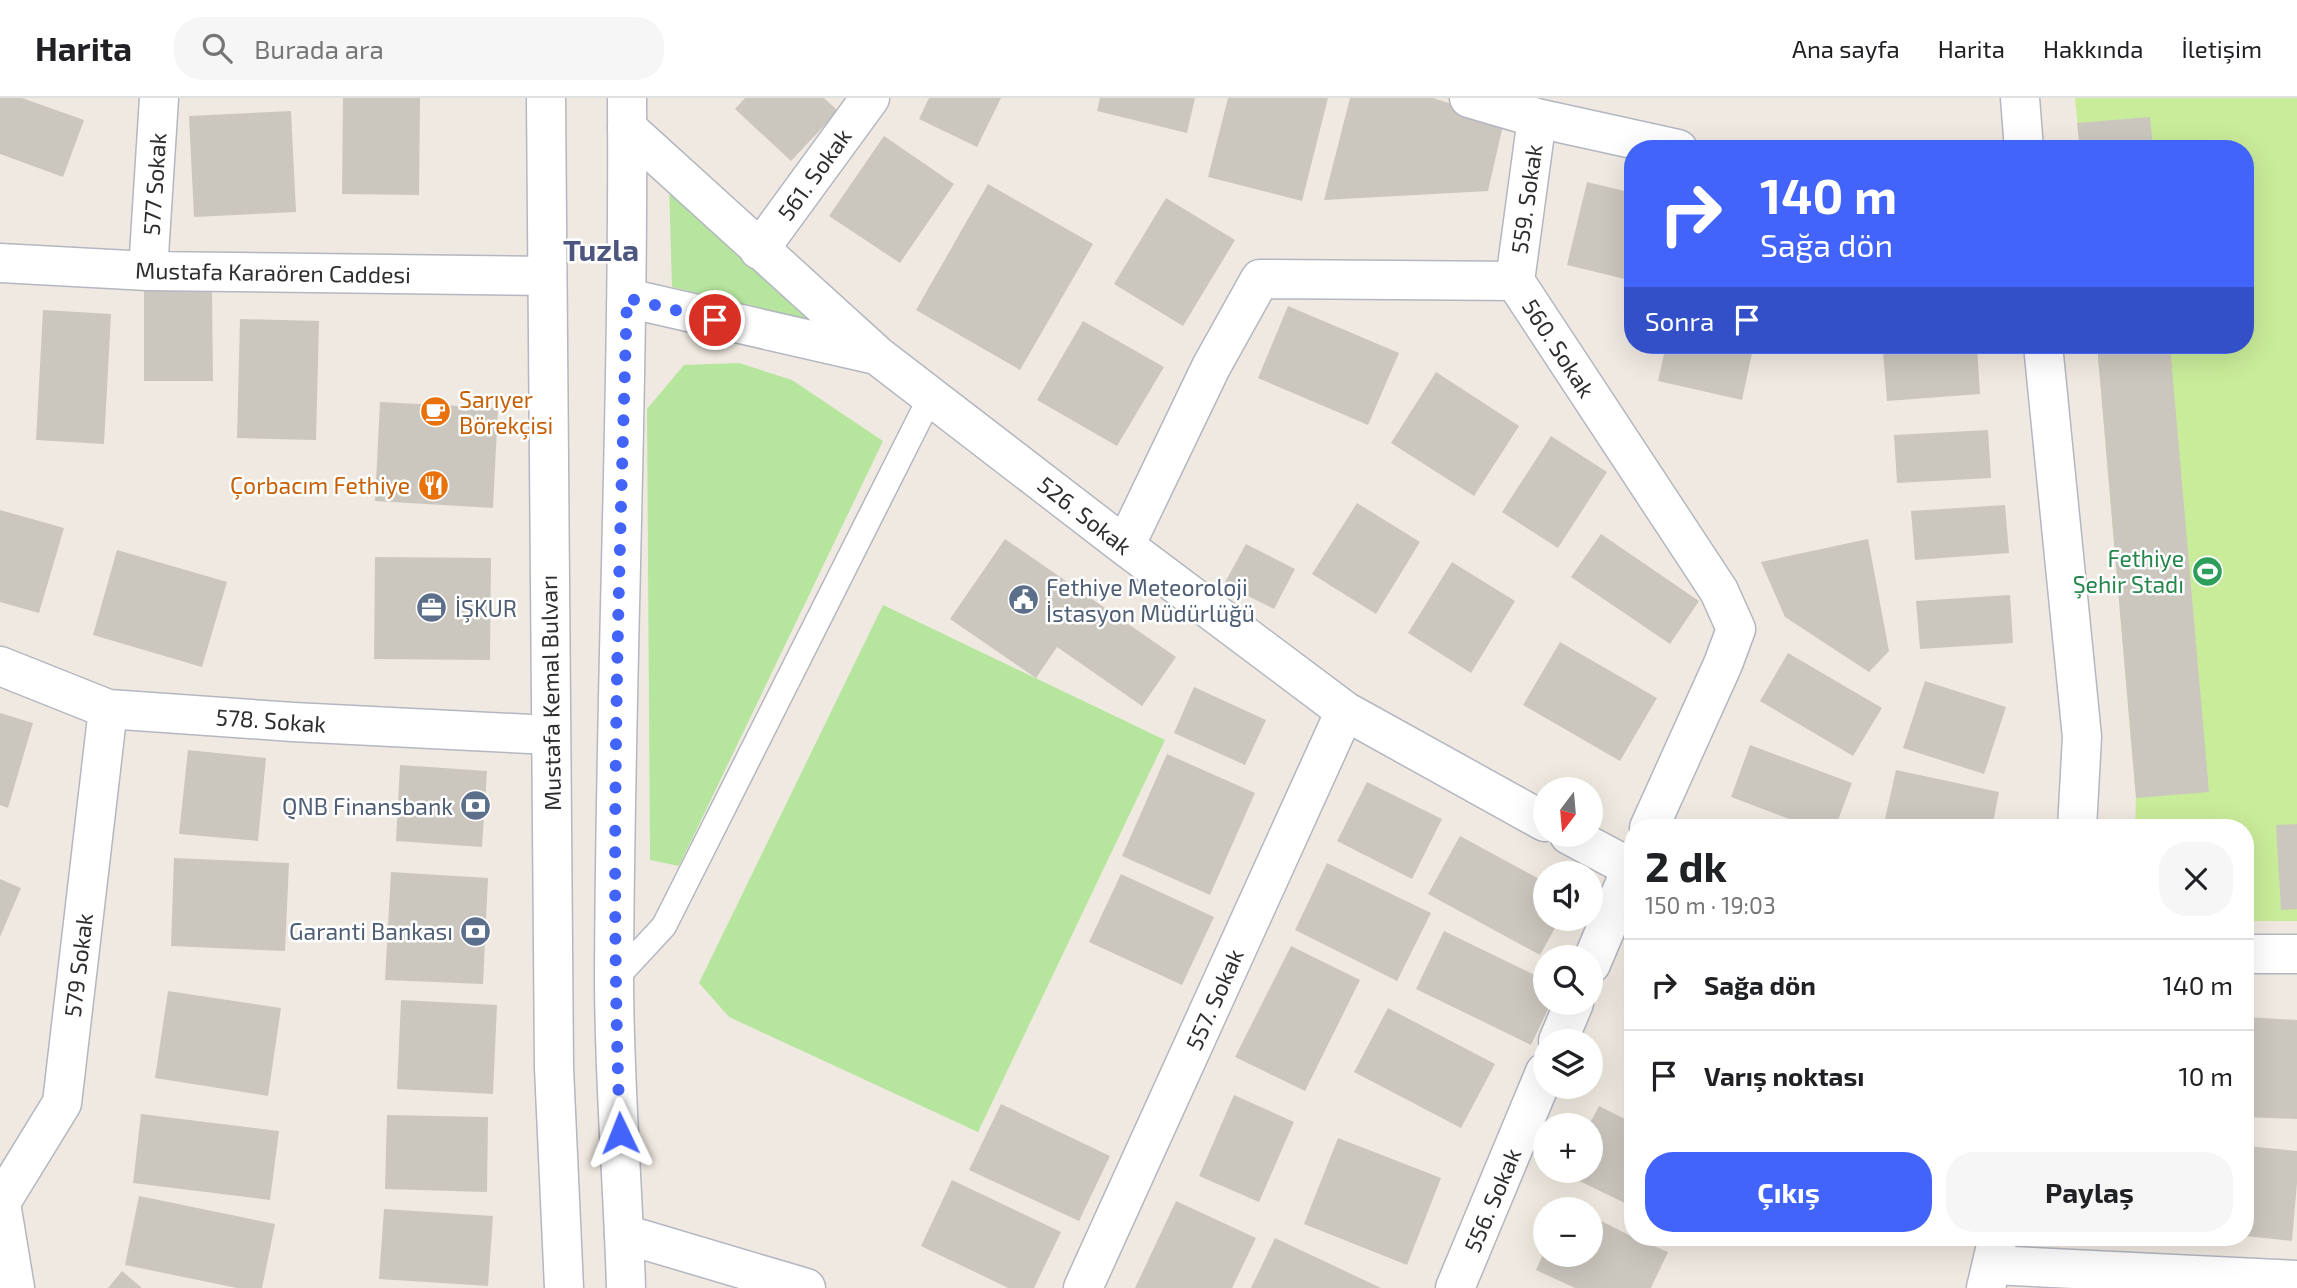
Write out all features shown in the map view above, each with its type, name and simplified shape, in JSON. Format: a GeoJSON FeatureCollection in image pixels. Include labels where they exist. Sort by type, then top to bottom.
{"type":"FeatureCollection","features":[{"type":"Feature","properties":{"kind":"street","name":"577 Sokak"},"geometry":{"type":"LineString","coordinates":[[148,271],[159,98]]}},
{"type":"Feature","properties":{"kind":"street","name":"Mustafa Kemal Bulvarı"},"geometry":{"type":"LineString","coordinates":[[546,98],[554,1068],[564,1288]]}},
{"type":"Feature","properties":{"kind":"street","name":"561. Sokak"},"geometry":{"type":"LineString","coordinates":[[759,250],[870,98]]}},
{"type":"Feature","properties":{"kind":"street"},"geometry":{"type":"LineString","coordinates":[[1469,98],[1537,118],[1637,140]]}},
{"type":"Feature","properties":{"kind":"street"},"geometry":{"type":"LineString","coordinates":[[2020,98],[2024,140]]}},
{"type":"Feature","properties":{"kind":"street","name":"526. Sokak"},"geometry":{"type":"LineString","coordinates":[[627,113],[759,250],[878,356],[1345,711],[1533,815]]}},
{"type":"Feature","properties":{"kind":"street"},"geometry":{"type":"LineString","coordinates":[[626,1288],[614,980],[627,298],[627,113]]}},
{"type":"Feature","properties":{"kind":"street","name":"559. Sokak"},"geometry":{"type":"LineString","coordinates":[[1515,281],[1537,118]]}},
{"type":"Feature","properties":{"kind":"street","name":"Mustafa Karaören Caddesi"},"geometry":{"type":"LineString","coordinates":[[0,263],[148,271],[546,276]]}},
{"type":"Feature","properties":{"kind":"street","name":"560. Sokak"},"geometry":{"type":"LineString","coordinates":[[1125,546],[1211,367],[1260,279],[1515,281],[1719,591],[1737,629],[1653,819]]}},
{"type":"Feature","properties":{"kind":"street"},"geometry":{"type":"LineString","coordinates":[[627,298],[878,356]]}},
{"type":"Feature","properties":{"kind":"street"},"geometry":{"type":"LineString","coordinates":[[2044,354],[2082,737],[2077,819]]}},
{"type":"Feature","properties":{"kind":"street","name":"578. Sokak"},"geometry":{"type":"LineString","coordinates":[[0,666],[108,709],[293,722],[550,735]]}},
{"type":"Feature","properties":{"kind":"street","name":"579 Sokak"},"geometry":{"type":"LineString","coordinates":[[0,1203],[62,1103],[108,709]]}},
{"type":"Feature","properties":{"kind":"street","name":"557. Sokak"},"geometry":{"type":"LineString","coordinates":[[1083,1288],[1345,711]]}},
{"type":"Feature","properties":{"kind":"street"},"geometry":{"type":"LineString","coordinates":[[1593,847],[1624,863]]}},
{"type":"Feature","properties":{"kind":"street"},"geometry":{"type":"LineString","coordinates":[[1599,945],[1624,886]]}},
{"type":"Feature","properties":{"kind":"street"},"geometry":{"type":"LineString","coordinates":[[2254,954],[2297,954]]}},
{"type":"Feature","properties":{"kind":"street","name":"556. Sokak"},"geometry":{"type":"LineString","coordinates":[[1455,1288],[1534,1099]]}},
{"type":"Feature","properties":{"kind":"street"},"geometry":{"type":"LineString","coordinates":[[0,1203],[15,1288]]}},
{"type":"Feature","properties":{"kind":"street"},"geometry":{"type":"LineString","coordinates":[[624,1234],[806,1288]]}},
{"type":"Feature","properties":{"kind":"street"},"geometry":{"type":"LineString","coordinates":[[1992,1264],[2297,1280]]}},
{"type":"Feature","properties":{"kind":"lane"},"geometry":{"type":"LineString","coordinates":[[614,980],[664,926],[931,396]]}},
{"type":"Feature","properties":{"kind":"green space","name":"Fethiye Şehir Stadı"},"geometry":{"type":"Polygon","coordinates":[[[2075,98],[2297,98],[2297,921],[2254,921],[2254,819],[2135,819],[2136,798],[2098,354],[2254,354],[2254,140],[2079,140],[2075,98]]]}},
{"type":"Feature","properties":{"kind":"green space"},"geometry":{"type":"Polygon","coordinates":[[[669,184],[818,322],[672,287],[669,184]]]}},
{"type":"Feature","properties":{"kind":"green space"},"geometry":{"type":"Polygon","coordinates":[[[739,363],[792,380],[883,441],[679,866],[650,860],[647,409],[684,365],[739,363]]]}},
{"type":"Feature","properties":{"kind":"green space"},"geometry":{"type":"Polygon","coordinates":[[[883,605],[1165,740],[978,1132],[729,1017],[699,983],[883,605]]]}},
{"type":"Feature","properties":{"kind":"building"},"geometry":{"type":"Polygon","coordinates":[[[0,98],[22,98],[84,120],[63,177],[0,154],[0,98]]]}},
{"type":"Feature","properties":{"kind":"building"},"geometry":{"type":"Polygon","coordinates":[[[343,98],[420,98],[419,195],[342,194],[343,98]]]}},
{"type":"Feature","properties":{"kind":"building"},"geometry":{"type":"Polygon","coordinates":[[[745,98],[824,98],[838,111],[791,161],[735,109],[745,98]]]}},
{"type":"Feature","properties":{"kind":"building"},"geometry":{"type":"Polygon","coordinates":[[[929,98],[1001,98],[977,147],[919,119],[929,98]]]}},
{"type":"Feature","properties":{"kind":"building"},"geometry":{"type":"Polygon","coordinates":[[[1100,98],[1195,98],[1187,133],[1097,111],[1100,98]]]}},
{"type":"Feature","properties":{"kind":"building"},"geometry":{"type":"Polygon","coordinates":[[[1228,98],[1328,98],[1302,201],[1208,177],[1228,98]]]}},
{"type":"Feature","properties":{"kind":"building"},"geometry":{"type":"Polygon","coordinates":[[[1350,98],[1433,98],[1504,121],[1488,191],[1324,200],[1350,98]]]}},
{"type":"Feature","properties":{"kind":"building"},"geometry":{"type":"Polygon","coordinates":[[[291,111],[296,212],[194,217],[189,116],[291,111]]]}},
{"type":"Feature","properties":{"kind":"building"},"geometry":{"type":"Polygon","coordinates":[[[2150,117],[2152,140],[2079,140],[2077,123],[2150,117]]]}},
{"type":"Feature","properties":{"kind":"building"},"geometry":{"type":"Polygon","coordinates":[[[884,136],[954,184],[900,263],[829,216],[884,136]]]}},
{"type":"Feature","properties":{"kind":"building"},"geometry":{"type":"Polygon","coordinates":[[[1587,182],[1624,191],[1624,279],[1567,265],[1587,182]]]}},
{"type":"Feature","properties":{"kind":"building"},"geometry":{"type":"Polygon","coordinates":[[[988,184],[1093,244],[1020,370],[916,310],[988,184]]]}},
{"type":"Feature","properties":{"kind":"building"},"geometry":{"type":"Polygon","coordinates":[[[1166,198],[1235,240],[1183,326],[1114,284],[1166,198]]]}},
{"type":"Feature","properties":{"kind":"building"},"geometry":{"type":"Polygon","coordinates":[[[144,291],[212,291],[213,381],[144,381],[144,291]]]}},
{"type":"Feature","properties":{"kind":"building"},"geometry":{"type":"Polygon","coordinates":[[[1288,306],[1399,353],[1368,425],[1258,378],[1288,306]]]}},
{"type":"Feature","properties":{"kind":"building"},"geometry":{"type":"Polygon","coordinates":[[[43,310],[111,314],[104,444],[36,440],[43,310]]]}},
{"type":"Feature","properties":{"kind":"building"},"geometry":{"type":"Polygon","coordinates":[[[240,319],[319,321],[316,440],[237,438],[240,319]]]}},
{"type":"Feature","properties":{"kind":"building"},"geometry":{"type":"Polygon","coordinates":[[[1083,321],[1164,367],[1117,446],[1037,400],[1083,321]]]}},
{"type":"Feature","properties":{"kind":"building"},"geometry":{"type":"Polygon","coordinates":[[[1664,354],[1752,354],[1742,400],[1658,381],[1664,354]]]}},
{"type":"Feature","properties":{"kind":"building"},"geometry":{"type":"Polygon","coordinates":[[[1883,354],[1978,354],[1980,394],[1887,401],[1883,354]]]}},
{"type":"Feature","properties":{"kind":"building"},"geometry":{"type":"Polygon","coordinates":[[[2098,354],[2171,354],[2209,792],[2136,798],[2098,354]]]}},
{"type":"Feature","properties":{"kind":"building"},"geometry":{"type":"Polygon","coordinates":[[[1436,372],[1519,426],[1474,496],[1391,443],[1436,372]]]}},
{"type":"Feature","properties":{"kind":"building"},"geometry":{"type":"Polygon","coordinates":[[[380,402],[498,408],[493,508],[375,501],[380,402]]]}},
{"type":"Feature","properties":{"kind":"building"},"geometry":{"type":"Polygon","coordinates":[[[1988,430],[1991,478],[1897,483],[1894,435],[1988,430]]]}},
{"type":"Feature","properties":{"kind":"building"},"geometry":{"type":"Polygon","coordinates":[[[1551,436],[1607,472],[1558,548],[1502,512],[1551,436]]]}},
{"type":"Feature","properties":{"kind":"building"},"geometry":{"type":"Polygon","coordinates":[[[1357,503],[1420,542],[1376,614],[1312,574],[1357,503]]]}},
{"type":"Feature","properties":{"kind":"building"},"geometry":{"type":"Polygon","coordinates":[[[2005,505],[2009,553],[1915,560],[1911,511],[2005,505]]]}},
{"type":"Feature","properties":{"kind":"building"},"geometry":{"type":"Polygon","coordinates":[[[0,510],[64,528],[39,613],[0,602],[0,510]]]}},
{"type":"Feature","properties":{"kind":"building"},"geometry":{"type":"Polygon","coordinates":[[[1601,534],[1699,601],[1670,644],[1571,577],[1601,534]]]}},
{"type":"Feature","properties":{"kind":"building"},"geometry":{"type":"Polygon","coordinates":[[[1005,539],[1176,657],[1142,706],[1057,647],[1036,678],[950,619],[1005,539]]]}},
{"type":"Feature","properties":{"kind":"building"},"geometry":{"type":"Polygon","coordinates":[[[1868,539],[1889,651],[1869,672],[1785,617],[1761,562],[1868,539]]]}},
{"type":"Feature","properties":{"kind":"building"},"geometry":{"type":"Polygon","coordinates":[[[1246,544],[1295,569],[1274,609],[1224,584],[1246,544]]]}},
{"type":"Feature","properties":{"kind":"building"},"geometry":{"type":"Polygon","coordinates":[[[117,550],[227,582],[202,667],[93,635],[117,550]]]}},
{"type":"Feature","properties":{"kind":"building","name":"İŞKUR"},"geometry":{"type":"Polygon","coordinates":[[[375,557],[491,558],[490,660],[374,659],[375,557]]]}},
{"type":"Feature","properties":{"kind":"building"},"geometry":{"type":"Polygon","coordinates":[[[1452,562],[1515,601],[1471,673],[1408,633],[1452,562]]]}},
{"type":"Feature","properties":{"kind":"building"},"geometry":{"type":"Polygon","coordinates":[[[2010,595],[2013,643],[1920,649],[1916,601],[2010,595]]]}},
{"type":"Feature","properties":{"kind":"building"},"geometry":{"type":"Polygon","coordinates":[[[1560,642],[1657,698],[1620,761],[1523,705],[1560,642]]]}},
{"type":"Feature","properties":{"kind":"building"},"geometry":{"type":"Polygon","coordinates":[[[1788,653],[1882,708],[1853,756],[1760,701],[1788,653]]]}},
{"type":"Feature","properties":{"kind":"building"},"geometry":{"type":"Polygon","coordinates":[[[1925,681],[2006,707],[1984,774],[1903,748],[1925,681]]]}},
{"type":"Feature","properties":{"kind":"building"},"geometry":{"type":"Polygon","coordinates":[[[1194,687],[1266,720],[1245,765],[1174,733],[1194,687]]]}},
{"type":"Feature","properties":{"kind":"building"},"geometry":{"type":"Polygon","coordinates":[[[0,713],[33,723],[8,808],[0,805],[0,713]]]}},
{"type":"Feature","properties":{"kind":"building"},"geometry":{"type":"Polygon","coordinates":[[[1750,745],[1852,783],[1838,819],[1789,819],[1731,797],[1750,745]]]}},
{"type":"Feature","properties":{"kind":"building"},"geometry":{"type":"Polygon","coordinates":[[[188,750],[266,758],[258,841],[179,834],[188,750]]]}},
{"type":"Feature","properties":{"kind":"building"},"geometry":{"type":"Polygon","coordinates":[[[1167,754],[1255,793],[1210,895],[1122,856],[1167,754]]]}},
{"type":"Feature","properties":{"kind":"building"},"geometry":{"type":"Polygon","coordinates":[[[400,765],[487,771],[482,847],[396,841],[400,765]]]}},
{"type":"Feature","properties":{"kind":"building"},"geometry":{"type":"Polygon","coordinates":[[[1896,770],[1999,792],[1994,819],[1885,819],[1896,770]]]}},
{"type":"Feature","properties":{"kind":"building"},"geometry":{"type":"Polygon","coordinates":[[[1367,782],[1442,819],[1412,879],[1337,841],[1367,782]]]}},
{"type":"Feature","properties":{"kind":"building"},"geometry":{"type":"Polygon","coordinates":[[[2297,824],[2297,909],[2281,910],[2276,825],[2297,824]]]}},
{"type":"Feature","properties":{"kind":"building"},"geometry":{"type":"Polygon","coordinates":[[[1460,836],[1533,876],[1533,931],[1553,931],[1546,945],[1533,945],[1533,951],[1428,894],[1460,836]]]}},
{"type":"Feature","properties":{"kind":"building"},"geometry":{"type":"Polygon","coordinates":[[[174,858],[289,863],[285,951],[171,946],[174,858]]]}},
{"type":"Feature","properties":{"kind":"building"},"geometry":{"type":"Polygon","coordinates":[[[1327,863],[1431,913],[1397,981],[1295,930],[1327,863]]]}},
{"type":"Feature","properties":{"kind":"building"},"geometry":{"type":"Polygon","coordinates":[[[391,872],[488,878],[483,984],[385,980],[391,872]]]}},
{"type":"Feature","properties":{"kind":"building"},"geometry":{"type":"Polygon","coordinates":[[[1121,874],[1214,917],[1182,985],[1089,942],[1121,874]]]}},
{"type":"Feature","properties":{"kind":"building"},"geometry":{"type":"Polygon","coordinates":[[[0,879],[21,888],[0,937],[0,879]]]}},
{"type":"Feature","properties":{"kind":"building"},"geometry":{"type":"Polygon","coordinates":[[[1444,931],[1533,974],[1533,1015],[1545,1015],[1539,1029],[1533,1029],[1531,1045],[1416,989],[1444,931]]]}},
{"type":"Feature","properties":{"kind":"building"},"geometry":{"type":"Polygon","coordinates":[[[1291,946],[1360,980],[1305,1091],[1235,1057],[1291,946]]]}},
{"type":"Feature","properties":{"kind":"building"},"geometry":{"type":"Polygon","coordinates":[[[168,991],[281,1008],[268,1096],[155,1078],[168,991]]]}},
{"type":"Feature","properties":{"kind":"building"},"geometry":{"type":"Polygon","coordinates":[[[401,1000],[497,1005],[493,1094],[397,1089],[401,1000]]]}},
{"type":"Feature","properties":{"kind":"building"},"geometry":{"type":"Polygon","coordinates":[[[1388,1008],[1495,1064],[1461,1128],[1354,1072],[1388,1008]]]}},
{"type":"Feature","properties":{"kind":"building"},"geometry":{"type":"Polygon","coordinates":[[[2254,1018],[2297,1020],[2297,1119],[2254,1117],[2254,1018]]]}},
{"type":"Feature","properties":{"kind":"building"},"geometry":{"type":"Polygon","coordinates":[[[1234,1095],[1294,1122],[1259,1202],[1199,1176],[1234,1095]]]}},
{"type":"Feature","properties":{"kind":"building"},"geometry":{"type":"Polygon","coordinates":[[[1001,1104],[1110,1156],[1079,1221],[969,1170],[1001,1104]]]}},
{"type":"Feature","properties":{"kind":"building"},"geometry":{"type":"Polygon","coordinates":[[[1599,1106],[1624,1118],[1624,1203],[1584,1183],[1603,1183],[1603,1113],[1595,1113],[1599,1106]]]}},
{"type":"Feature","properties":{"kind":"building"},"geometry":{"type":"Polygon","coordinates":[[[141,1114],[279,1131],[270,1200],[133,1183],[141,1114]]]}},
{"type":"Feature","properties":{"kind":"building"},"geometry":{"type":"Polygon","coordinates":[[[387,1115],[488,1117],[487,1192],[385,1189],[387,1115]]]}},
{"type":"Feature","properties":{"kind":"building"},"geometry":{"type":"Polygon","coordinates":[[[1338,1138],[1441,1178],[1407,1265],[1304,1224],[1338,1138]]]}},
{"type":"Feature","properties":{"kind":"building"},"geometry":{"type":"Polygon","coordinates":[[[2254,1147],[2297,1151],[2292,1241],[2254,1237],[2254,1147]]]}},
{"type":"Feature","properties":{"kind":"building"},"geometry":{"type":"Polygon","coordinates":[[[952,1180],[1061,1232],[1034,1288],[1008,1288],[921,1246],[952,1180]]]}},
{"type":"Feature","properties":{"kind":"building"},"geometry":{"type":"Polygon","coordinates":[[[139,1196],[275,1224],[262,1288],[237,1288],[125,1265],[139,1196]]]}},
{"type":"Feature","properties":{"kind":"building"},"geometry":{"type":"Polygon","coordinates":[[[1176,1201],[1256,1238],[1232,1288],[1135,1288],[1176,1201]]]}},
{"type":"Feature","properties":{"kind":"building"},"geometry":{"type":"Polygon","coordinates":[[[384,1209],[493,1216],[488,1286],[379,1279],[384,1209]]]}},
{"type":"Feature","properties":{"kind":"building"},"geometry":{"type":"Polygon","coordinates":[[[1603,1222],[1624,1232],[1624,1246],[1654,1246],[1668,1252],[1651,1288],[1575,1288],[1536,1270],[1537,1267],[1603,1267],[1603,1222]]]}},
{"type":"Feature","properties":{"kind":"building"},"geometry":{"type":"Polygon","coordinates":[[[1275,1238],[1381,1288],[1251,1288],[1275,1238]]]}},
{"type":"Feature","properties":{"kind":"building"},"geometry":{"type":"Polygon","coordinates":[[[122,1271],[142,1288],[108,1288],[122,1271]]]}},
{"type":"Feature","properties":{"kind":"place","name":"Sarıyer Börekçisi"},"geometry":{"type":"Point","coordinates":[436,412]}},
{"type":"Feature","properties":{"kind":"place","name":"Çorbacım Fethiye"},"geometry":{"type":"Point","coordinates":[433,485]}},
{"type":"Feature","properties":{"kind":"place","name":"Fethiye Şehir Stadı"},"geometry":{"type":"Point","coordinates":[2207,571]}},
{"type":"Feature","properties":{"kind":"place","name":"Fethiye Meteoroloji İstasyon Müdürlüğü"},"geometry":{"type":"Point","coordinates":[1023,600]}},
{"type":"Feature","properties":{"kind":"place","name":"İŞKUR"},"geometry":{"type":"Point","coordinates":[432,608]}},
{"type":"Feature","properties":{"kind":"place","name":"QNB Finansbank"},"geometry":{"type":"Point","coordinates":[476,806]}},
{"type":"Feature","properties":{"kind":"place","name":"Garanti Bankası"},"geometry":{"type":"Point","coordinates":[476,931]}},
{"type":"Feature","properties":{"kind":"district","name":"Tuzla"},"geometry":{"type":"Point","coordinates":[601,249]}},
{"type":"Feature","properties":{"kind":"route"},"geometry":{"type":"LineString","coordinates":[[620,1133],[614,980],[627,298],[715,320]]}}]}
